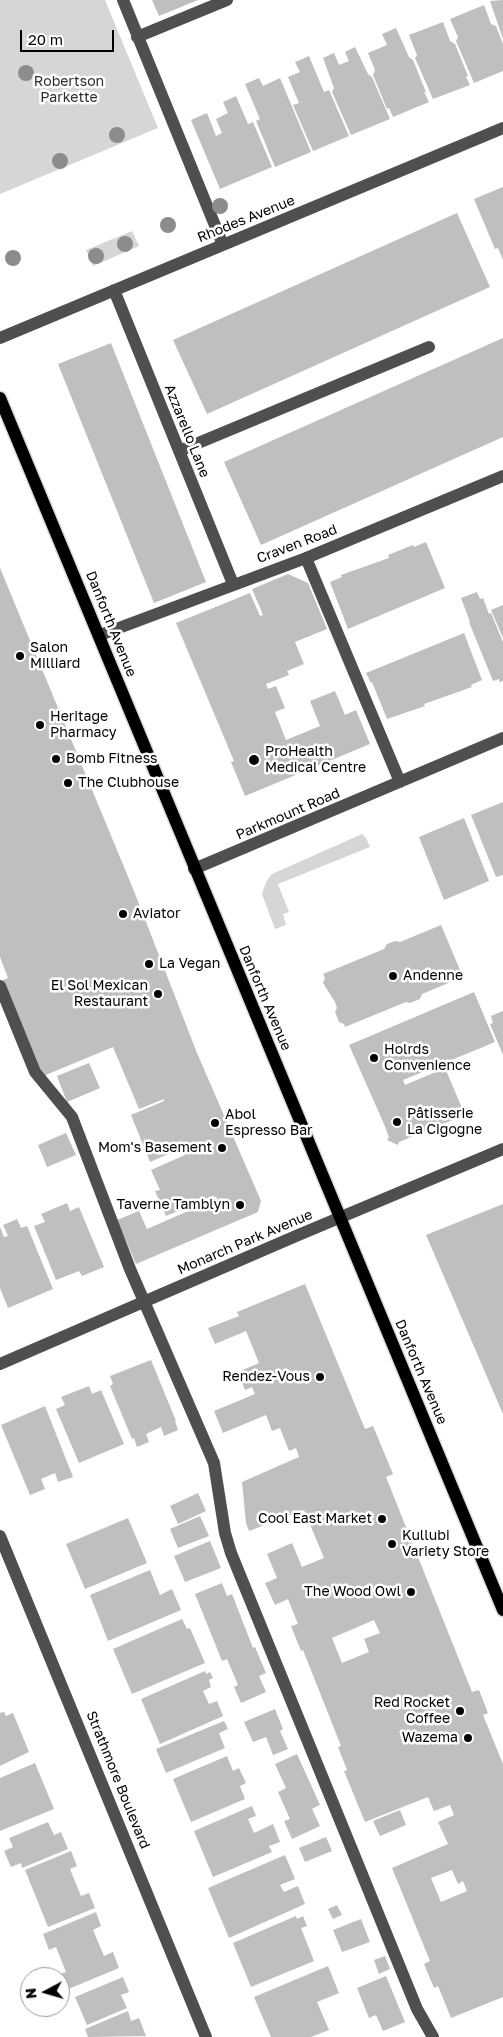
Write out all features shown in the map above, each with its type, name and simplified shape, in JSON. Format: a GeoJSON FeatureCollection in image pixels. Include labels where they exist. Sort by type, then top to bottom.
{"type":"FeatureCollection","features":[{"type":"Feature","properties":{"kind":"main road","name":"Danforth Avenue"},"geometry":{"type":"LineString","coordinates":[[0,398],[100,635],[194,869],[503,1610]]}},
{"type":"Feature","properties":{"kind":"street"},"geometry":{"type":"LineString","coordinates":[[123,0],[223,245]]}},
{"type":"Feature","properties":{"kind":"street"},"geometry":{"type":"LineString","coordinates":[[137,37],[227,0]]}},
{"type":"Feature","properties":{"kind":"street","name":"Rhodes Avenue"},"geometry":{"type":"LineString","coordinates":[[0,338],[503,128]]}},
{"type":"Feature","properties":{"kind":"street","name":"Azzarello Lane"},"geometry":{"type":"LineString","coordinates":[[114,290],[233,584]]}},
{"type":"Feature","properties":{"kind":"street"},"geometry":{"type":"LineString","coordinates":[[179,451],[429,347]]}},
{"type":"Feature","properties":{"kind":"street","name":"Craven Road"},"geometry":{"type":"LineString","coordinates":[[100,635],[306,558],[503,476]]}},
{"type":"Feature","properties":{"kind":"street"},"geometry":{"type":"LineString","coordinates":[[306,558],[400,782]]}},
{"type":"Feature","properties":{"kind":"street","name":"Parkmount Road"},"geometry":{"type":"LineString","coordinates":[[194,869],[503,738]]}},
{"type":"Feature","properties":{"kind":"street"},"geometry":{"type":"LineString","coordinates":[[0,986],[35,1072],[72,1117],[144,1301],[214,1463],[225,1533],[231,1553],[416,2010],[433,2037]]}},
{"type":"Feature","properties":{"kind":"street","name":"Monarch Park Avenue"},"geometry":{"type":"LineString","coordinates":[[0,1364],[503,1149]]}},
{"type":"Feature","properties":{"kind":"street","name":"Strathmore Boulevard"},"geometry":{"type":"LineString","coordinates":[[0,1536],[206,2037]]}},
{"type":"Feature","properties":{"kind":"green space","name":"Robertson Parkette"},"geometry":{"type":"Polygon","coordinates":[[[0,0],[105,0],[158,128],[0,194],[0,0]]]}},
{"type":"Feature","properties":{"kind":"green space"},"geometry":{"type":"Polygon","coordinates":[[[132,231],[139,246],[93,266],[86,250],[132,231]]]}},
{"type":"Feature","properties":{"kind":"green space"},"geometry":{"type":"Polygon","coordinates":[[[362,834],[370,847],[278,884],[289,912],[283,914],[286,925],[275,929],[262,894],[266,882],[272,874],[362,834]]]}},
{"type":"Feature","properties":{"kind":"building"},"geometry":{"type":"Polygon","coordinates":[[[152,0],[198,0],[159,16],[152,0]]]}},
{"type":"Feature","properties":{"kind":"building"},"geometry":{"type":"Polygon","coordinates":[[[503,0],[503,39],[490,1],[503,0]]]}},
{"type":"Feature","properties":{"kind":"building"},"geometry":{"type":"Polygon","coordinates":[[[484,5],[491,24],[496,26],[503,44],[503,71],[474,83],[456,41],[458,37],[450,19],[484,5]]]}},
{"type":"Feature","properties":{"kind":"building"},"geometry":{"type":"Polygon","coordinates":[[[443,22],[450,41],[455,44],[470,85],[433,99],[415,58],[417,55],[409,35],[443,22]]]}},
{"type":"Feature","properties":{"kind":"building"},"geometry":{"type":"Polygon","coordinates":[[[396,28],[409,57],[413,60],[429,102],[393,117],[389,108],[387,109],[373,75],[375,70],[368,53],[387,45],[382,34],[396,28]]]}},
{"type":"Feature","properties":{"kind":"building"},"geometry":{"type":"Polygon","coordinates":[[[355,47],[368,74],[372,77],[390,119],[351,135],[332,92],[334,88],[323,58],[334,53],[339,65],[349,61],[345,52],[355,47]]]}},
{"type":"Feature","properties":{"kind":"building"},"geometry":{"type":"Polygon","coordinates":[[[309,56],[324,92],[329,90],[349,136],[313,151],[293,105],[299,103],[288,77],[300,72],[295,62],[309,56]]]}},
{"type":"Feature","properties":{"kind":"building"},"geometry":{"type":"Polygon","coordinates":[[[259,78],[263,86],[280,78],[311,152],[275,167],[256,121],[260,119],[245,84],[259,78]]]}},
{"type":"Feature","properties":{"kind":"building"},"geometry":{"type":"Polygon","coordinates":[[[236,96],[248,124],[253,122],[272,167],[220,189],[191,120],[207,113],[216,136],[222,133],[216,119],[228,113],[223,102],[236,96]]]}},
{"type":"Feature","properties":{"kind":"building"},"geometry":{"type":"Polygon","coordinates":[[[503,187],[503,260],[498,248],[495,249],[474,199],[503,187]]]}},
{"type":"Feature","properties":{"kind":"building"},"geometry":{"type":"Polygon","coordinates":[[[457,213],[490,287],[207,414],[173,340],[457,213]]]}},
{"type":"Feature","properties":{"kind":"building"},"geometry":{"type":"Polygon","coordinates":[[[503,338],[503,437],[261,545],[224,462],[503,338]]]}},
{"type":"Feature","properties":{"kind":"building"},"geometry":{"type":"Polygon","coordinates":[[[111,343],[206,582],[154,603],[58,364],[111,343]]]}},
{"type":"Feature","properties":{"kind":"building"},"geometry":{"type":"Polygon","coordinates":[[[426,542],[445,588],[348,629],[330,582],[342,577],[341,575],[389,558],[388,555],[426,542]]]}},
{"type":"Feature","properties":{"kind":"building"},"geometry":{"type":"Polygon","coordinates":[[[0,568],[134,891],[197,1053],[261,1201],[258,1212],[136,1264],[117,1220],[139,1211],[147,1229],[218,1198],[213,1196],[166,1216],[155,1191],[160,1190],[151,1170],[185,1155],[182,1148],[150,1162],[131,1115],[164,1101],[164,1099],[139,1109],[113,1047],[41,1077],[1,981],[8,978],[0,957],[0,568]]]}},
{"type":"Feature","properties":{"kind":"building"},"geometry":{"type":"Polygon","coordinates":[[[288,574],[308,583],[327,629],[295,642],[304,664],[287,671],[289,675],[266,684],[268,689],[276,686],[285,708],[275,712],[286,740],[320,726],[310,701],[335,691],[345,715],[356,710],[370,744],[245,796],[231,762],[234,761],[176,623],[250,593],[260,616],[263,615],[252,589],[288,574]]]}},
{"type":"Feature","properties":{"kind":"building"},"geometry":{"type":"Polygon","coordinates":[[[477,592],[480,599],[483,598],[489,614],[491,613],[503,642],[503,681],[499,682],[499,679],[493,681],[461,598],[477,592]]]}},
{"type":"Feature","properties":{"kind":"building"},"geometry":{"type":"Polygon","coordinates":[[[503,605],[503,638],[491,610],[503,605]]]}},
{"type":"Feature","properties":{"kind":"building"},"geometry":{"type":"Polygon","coordinates":[[[464,633],[482,680],[471,685],[472,687],[387,719],[372,682],[366,673],[464,633]]]}},
{"type":"Feature","properties":{"kind":"building"},"geometry":{"type":"Polygon","coordinates":[[[503,802],[503,875],[496,877],[471,815],[503,802]]]}},
{"type":"Feature","properties":{"kind":"building"},"geometry":{"type":"Polygon","coordinates":[[[464,818],[489,881],[444,900],[419,837],[464,818]]]}},
{"type":"Feature","properties":{"kind":"building","name":"Andenne"},"geometry":{"type":"Polygon","coordinates":[[[441,925],[463,977],[422,994],[420,999],[410,1003],[406,1002],[345,1027],[344,1024],[339,1022],[335,1012],[337,1008],[335,1002],[323,983],[325,978],[323,974],[384,949],[387,944],[395,941],[400,942],[441,925]]]}},
{"type":"Feature","properties":{"kind":"building"},"geometry":{"type":"Polygon","coordinates":[[[474,992],[495,1042],[403,1080],[405,1085],[445,1068],[465,1115],[399,1142],[398,1145],[387,1140],[389,1137],[384,1124],[349,1045],[474,992]]]}},
{"type":"Feature","properties":{"kind":"building"},"geometry":{"type":"Polygon","coordinates":[[[503,1011],[503,1055],[490,1024],[493,1023],[491,1016],[503,1011]]]}},
{"type":"Feature","properties":{"kind":"building"},"geometry":{"type":"Polygon","coordinates":[[[89,1063],[100,1088],[67,1102],[57,1076],[89,1063]]]}},
{"type":"Feature","properties":{"kind":"building"},"geometry":{"type":"Polygon","coordinates":[[[66,1133],[76,1155],[47,1167],[38,1145],[66,1133]]]}},
{"type":"Feature","properties":{"kind":"building"},"geometry":{"type":"Polygon","coordinates":[[[67,1203],[70,1211],[79,1207],[104,1267],[82,1276],[79,1271],[56,1280],[34,1226],[45,1222],[41,1214],[67,1203]]]}},
{"type":"Feature","properties":{"kind":"building"},"geometry":{"type":"Polygon","coordinates":[[[503,1204],[503,1414],[426,1235],[503,1204]]]}},
{"type":"Feature","properties":{"kind":"building"},"geometry":{"type":"Polygon","coordinates":[[[17,1219],[21,1228],[27,1226],[53,1289],[8,1308],[0,1288],[0,1227],[4,1237],[8,1236],[3,1225],[17,1219]]]}},
{"type":"Feature","properties":{"kind":"building"},"geometry":{"type":"Polygon","coordinates":[[[305,1284],[365,1429],[373,1426],[393,1474],[386,1477],[472,1692],[479,1690],[488,1713],[483,1715],[503,1764],[503,1997],[451,2018],[438,1986],[434,1988],[424,1964],[430,1961],[392,1868],[448,1844],[438,1822],[454,1815],[450,1805],[434,1811],[428,1797],[365,1822],[344,1771],[347,1770],[338,1747],[341,1746],[303,1650],[301,1651],[291,1626],[298,1624],[288,1599],[275,1605],[265,1583],[277,1578],[267,1554],[292,1543],[302,1567],[324,1558],[304,1510],[249,1531],[246,1523],[242,1482],[299,1457],[296,1448],[289,1451],[280,1428],[272,1431],[266,1415],[223,1433],[214,1411],[255,1394],[252,1387],[245,1390],[238,1372],[259,1363],[246,1331],[215,1344],[208,1328],[239,1316],[237,1312],[305,1284]],[[374,1620],[332,1638],[342,1663],[369,1652],[364,1639],[380,1633],[374,1620]],[[452,1870],[431,1878],[441,1902],[467,1891],[463,1881],[458,1884],[452,1870]]]}},
{"type":"Feature","properties":{"kind":"building"},"geometry":{"type":"Polygon","coordinates":[[[151,1360],[178,1430],[164,1436],[161,1427],[146,1434],[149,1442],[137,1447],[110,1386],[113,1384],[110,1376],[151,1360]]]}},
{"type":"Feature","properties":{"kind":"building"},"geometry":{"type":"Polygon","coordinates":[[[89,1386],[92,1394],[101,1390],[124,1444],[79,1463],[56,1409],[65,1405],[61,1397],[89,1386]]]}},
{"type":"Feature","properties":{"kind":"building"},"geometry":{"type":"Polygon","coordinates":[[[45,1406],[73,1477],[58,1482],[55,1473],[41,1479],[45,1489],[30,1495],[1,1425],[45,1406]]]}},
{"type":"Feature","properties":{"kind":"building"},"geometry":{"type":"Polygon","coordinates":[[[198,1493],[206,1511],[178,1524],[170,1506],[198,1493]]]}},
{"type":"Feature","properties":{"kind":"building"},"geometry":{"type":"Polygon","coordinates":[[[200,1516],[209,1536],[178,1548],[170,1529],[200,1516]]]}},
{"type":"Feature","properties":{"kind":"building"},"geometry":{"type":"Polygon","coordinates":[[[128,1518],[147,1563],[85,1589],[66,1544],[128,1518]]]}},
{"type":"Feature","properties":{"kind":"building"},"geometry":{"type":"Polygon","coordinates":[[[210,1541],[221,1568],[185,1582],[174,1556],[210,1541]]]}},
{"type":"Feature","properties":{"kind":"building"},"geometry":{"type":"Polygon","coordinates":[[[150,1570],[160,1595],[172,1589],[181,1610],[108,1641],[90,1595],[150,1570]]]}},
{"type":"Feature","properties":{"kind":"building"},"geometry":{"type":"Polygon","coordinates":[[[222,1583],[227,1596],[232,1594],[253,1648],[255,1647],[266,1673],[259,1676],[266,1692],[241,1703],[234,1687],[238,1685],[227,1659],[222,1661],[195,1594],[222,1583]]]}},
{"type":"Feature","properties":{"kind":"building"},"geometry":{"type":"Polygon","coordinates":[[[182,1619],[187,1629],[190,1628],[205,1663],[132,1694],[113,1649],[182,1619]]]}},
{"type":"Feature","properties":{"kind":"building"},"geometry":{"type":"Polygon","coordinates":[[[205,1671],[206,1674],[210,1672],[213,1678],[209,1680],[211,1687],[203,1691],[209,1704],[217,1701],[223,1716],[160,1744],[141,1699],[205,1671]]]}},
{"type":"Feature","properties":{"kind":"building"},"geometry":{"type":"Polygon","coordinates":[[[275,1709],[283,1729],[280,1731],[288,1749],[273,1755],[266,1737],[253,1742],[244,1722],[275,1709]]]}},
{"type":"Feature","properties":{"kind":"building"},"geometry":{"type":"Polygon","coordinates":[[[4,1712],[6,1716],[13,1713],[29,1752],[0,1766],[0,1713],[4,1712]]]}},
{"type":"Feature","properties":{"kind":"building"},"geometry":{"type":"Polygon","coordinates":[[[224,1721],[228,1729],[219,1733],[225,1748],[166,1773],[156,1749],[224,1721]]]}},
{"type":"Feature","properties":{"kind":"building"},"geometry":{"type":"Polygon","coordinates":[[[297,1754],[320,1805],[312,1809],[320,1826],[292,1839],[284,1821],[290,1819],[278,1792],[286,1788],[275,1764],[297,1754]]]}},
{"type":"Feature","properties":{"kind":"building"},"geometry":{"type":"Polygon","coordinates":[[[227,1756],[233,1771],[239,1768],[246,1783],[240,1786],[245,1799],[191,1822],[173,1779],[227,1756]]]}},
{"type":"Feature","properties":{"kind":"building"},"geometry":{"type":"Polygon","coordinates":[[[35,1763],[54,1809],[0,1831],[0,1778],[35,1763]]]}},
{"type":"Feature","properties":{"kind":"building"},"geometry":{"type":"Polygon","coordinates":[[[252,1806],[256,1816],[248,1819],[254,1833],[273,1824],[280,1842],[269,1846],[272,1852],[213,1877],[194,1831],[252,1806]]]}},
{"type":"Feature","properties":{"kind":"building"},"geometry":{"type":"Polygon","coordinates":[[[400,1810],[406,1825],[380,1836],[373,1821],[400,1810]]]}},
{"type":"Feature","properties":{"kind":"building"},"geometry":{"type":"Polygon","coordinates":[[[48,1822],[54,1835],[61,1832],[68,1849],[22,1868],[21,1863],[11,1867],[4,1851],[13,1847],[9,1838],[48,1822]]]}},
{"type":"Feature","properties":{"kind":"building"},"geometry":{"type":"Polygon","coordinates":[[[326,1837],[332,1851],[305,1862],[299,1848],[326,1837]]]}},
{"type":"Feature","properties":{"kind":"building"},"geometry":{"type":"Polygon","coordinates":[[[71,1851],[77,1866],[70,1869],[81,1896],[89,1893],[95,1908],[48,1927],[25,1870],[71,1851]]]}},
{"type":"Feature","properties":{"kind":"building"},"geometry":{"type":"Polygon","coordinates":[[[285,1855],[295,1879],[280,1885],[284,1892],[298,1886],[305,1904],[229,1938],[208,1888],[285,1855]]]}},
{"type":"Feature","properties":{"kind":"building"},"geometry":{"type":"Polygon","coordinates":[[[337,1905],[342,1915],[333,1919],[328,1909],[337,1905]]]}},
{"type":"Feature","properties":{"kind":"building"},"geometry":{"type":"Polygon","coordinates":[[[96,1912],[101,1926],[93,1930],[104,1956],[113,1952],[119,1968],[70,1988],[70,1967],[64,1967],[56,1947],[49,1950],[43,1934],[96,1912]]]}},
{"type":"Feature","properties":{"kind":"building"},"geometry":{"type":"Polygon","coordinates":[[[296,1916],[297,1919],[303,1916],[307,1926],[301,1928],[314,1961],[251,1987],[233,1943],[296,1916]]]}},
{"type":"Feature","properties":{"kind":"building"},"geometry":{"type":"Polygon","coordinates":[[[361,1919],[370,1942],[342,1952],[333,1930],[361,1919]]]}},
{"type":"Feature","properties":{"kind":"building"},"geometry":{"type":"Polygon","coordinates":[[[385,1956],[390,1969],[379,1974],[374,1960],[385,1956]]]}},
{"type":"Feature","properties":{"kind":"building"},"geometry":{"type":"Polygon","coordinates":[[[328,1966],[339,1993],[317,2002],[329,2030],[311,2037],[271,2037],[254,1997],[328,1966]]]}},
{"type":"Feature","properties":{"kind":"building"},"geometry":{"type":"Polygon","coordinates":[[[386,1976],[405,2022],[383,2031],[376,2015],[369,2018],[357,1988],[386,1976]]]}},
{"type":"Feature","properties":{"kind":"building"},"geometry":{"type":"Polygon","coordinates":[[[123,1977],[129,1992],[121,1995],[127,2008],[87,2025],[75,1997],[123,1977]]]}},
{"type":"Feature","properties":{"kind":"building"},"geometry":{"type":"Polygon","coordinates":[[[128,2011],[131,2021],[139,2018],[146,2036],[88,2037],[85,2029],[128,2011]]]}},
{"type":"Feature","properties":{"kind":"place","name":"Salon Milliard"},"geometry":{"type":"Point","coordinates":[20,656]}},
{"type":"Feature","properties":{"kind":"place","name":"Heritage Pharmacy"},"geometry":{"type":"Point","coordinates":[40,725]}},
{"type":"Feature","properties":{"kind":"place","name":"Bomb Fitness"},"geometry":{"type":"Point","coordinates":[56,759]}},
{"type":"Feature","properties":{"kind":"place","name":"ProHealth Medical Centre"},"geometry":{"type":"Point","coordinates":[254,760]}},
{"type":"Feature","properties":{"kind":"place","name":"The Clubhouse"},"geometry":{"type":"Point","coordinates":[68,783]}},
{"type":"Feature","properties":{"kind":"place","name":"Aviator"},"geometry":{"type":"Point","coordinates":[123,914]}},
{"type":"Feature","properties":{"kind":"place","name":"La Vegan"},"geometry":{"type":"Point","coordinates":[149,964]}},
{"type":"Feature","properties":{"kind":"place","name":"Andenne"},"geometry":{"type":"Point","coordinates":[393,976]}},
{"type":"Feature","properties":{"kind":"place","name":"El Sol Mexican Restaurant"},"geometry":{"type":"Point","coordinates":[158,994]}},
{"type":"Feature","properties":{"kind":"place","name":"Holrds Convenience"},"geometry":{"type":"Point","coordinates":[374,1058]}},
{"type":"Feature","properties":{"kind":"place","name":"Pâtisserie La Cigogne"},"geometry":{"type":"Point","coordinates":[397,1122]}},
{"type":"Feature","properties":{"kind":"place","name":"Abol Espresso Bar"},"geometry":{"type":"Point","coordinates":[215,1123]}},
{"type":"Feature","properties":{"kind":"place","name":"Mom's Basement"},"geometry":{"type":"Point","coordinates":[222,1148]}},
{"type":"Feature","properties":{"kind":"place","name":"Taverne Tamblyn"},"geometry":{"type":"Point","coordinates":[240,1205]}},
{"type":"Feature","properties":{"kind":"place","name":"Rendez-Vous"},"geometry":{"type":"Point","coordinates":[320,1377]}},
{"type":"Feature","properties":{"kind":"place","name":"Cool East Market"},"geometry":{"type":"Point","coordinates":[382,1519]}},
{"type":"Feature","properties":{"kind":"place","name":"Kullubi Variety Store"},"geometry":{"type":"Point","coordinates":[392,1544]}},
{"type":"Feature","properties":{"kind":"place","name":"The Wood Owl"},"geometry":{"type":"Point","coordinates":[411,1592]}},
{"type":"Feature","properties":{"kind":"place","name":"Red Rocket Coffee"},"geometry":{"type":"Point","coordinates":[460,1711]}},
{"type":"Feature","properties":{"kind":"place","name":"Wazema"},"geometry":{"type":"Point","coordinates":[468,1738]}}]}
